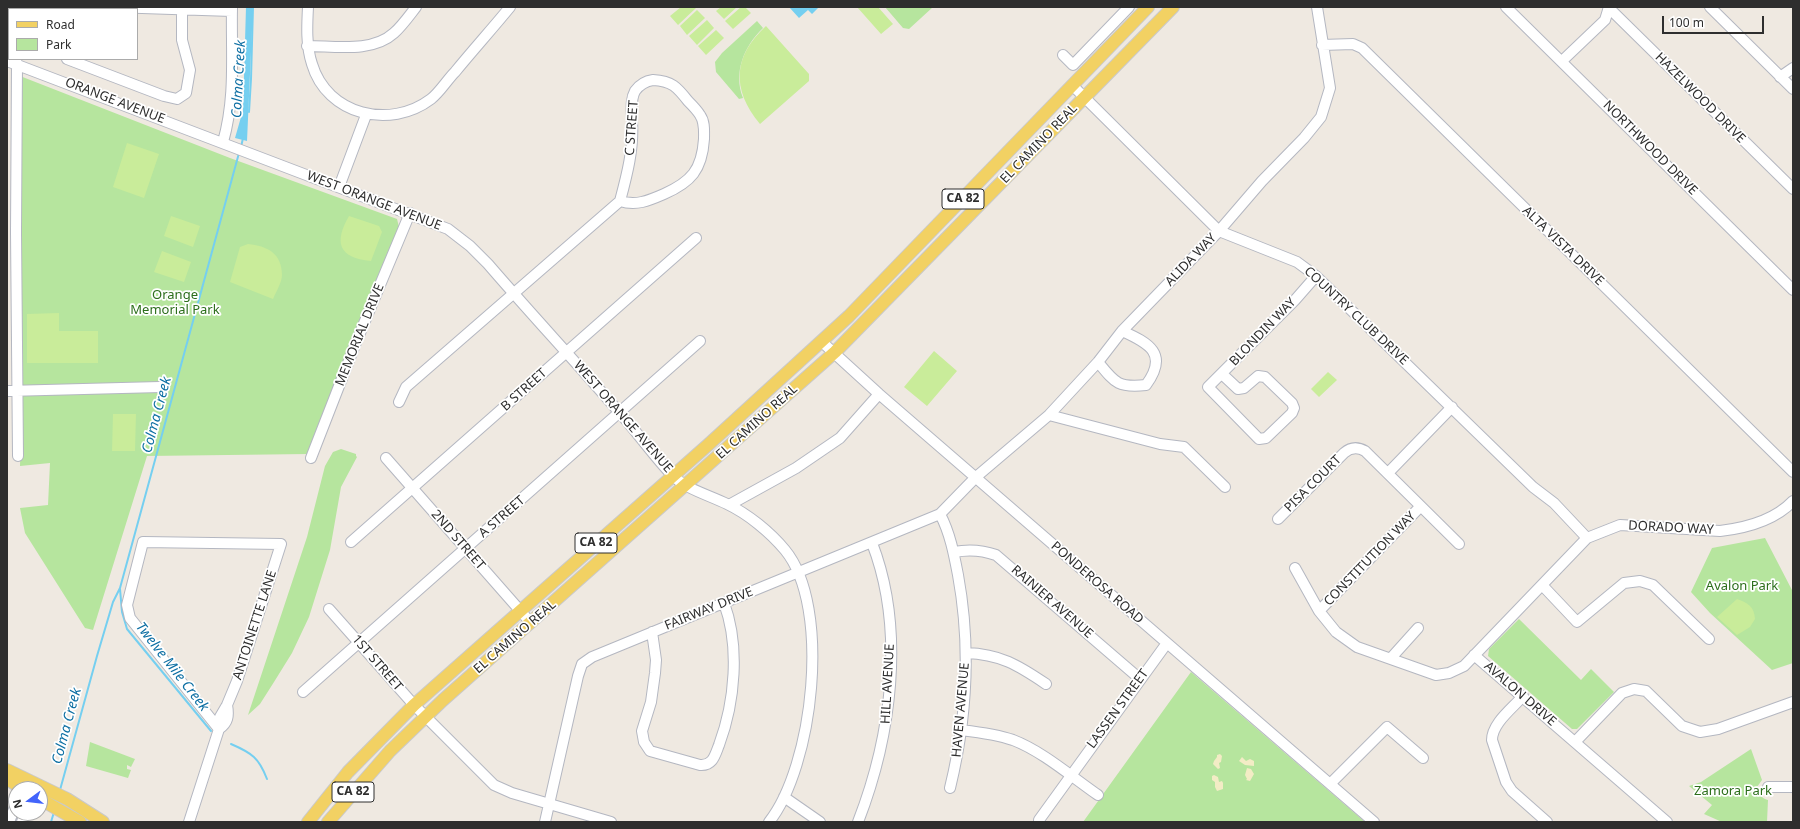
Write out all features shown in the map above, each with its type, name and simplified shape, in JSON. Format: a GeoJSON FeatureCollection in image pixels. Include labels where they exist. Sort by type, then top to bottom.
{"type":"FeatureCollection","features":[{"type":"Feature","properties":{"kind":"main road","name":"EL CAMINO REAL"},"geometry":{"type":"LineString","coordinates":[[308,822],[348,772],[414,705],[822,342],[1073,86],[1148,7]]}},
{"type":"Feature","properties":{"kind":"main road","name":"EL CAMINO REAL"},"geometry":{"type":"LineString","coordinates":[[328,822],[390,751],[425,717],[835,352],[1173,7]]}},
{"type":"Feature","properties":{"kind":"main road"},"geometry":{"type":"LineString","coordinates":[[7,770],[19,781]]}},
{"type":"Feature","properties":{"kind":"main road"},"geometry":{"type":"LineString","coordinates":[[48,790],[65,798],[103,822]]}},
{"type":"Feature","properties":{"kind":"main road"},"geometry":{"type":"LineString","coordinates":[[48,803],[80,822]]}},
{"type":"Feature","properties":{"kind":"street"},"geometry":{"type":"LineString","coordinates":[[112,7],[232,9],[232,93],[228,144]]}},
{"type":"Feature","properties":{"kind":"street"},"geometry":{"type":"LineString","coordinates":[[308,7],[307,46],[312,65],[325,89],[343,105],[366,115],[392,116],[410,111],[432,99],[510,7]]}},
{"type":"Feature","properties":{"kind":"street"},"geometry":{"type":"LineString","coordinates":[[307,46],[366,46],[381,43],[394,33],[416,7]]}},
{"type":"Feature","properties":{"kind":"street"},"geometry":{"type":"LineString","coordinates":[[1063,55],[1073,64],[1129,7]]}},
{"type":"Feature","properties":{"kind":"street","name":"ALIDA WAY"},"geometry":{"type":"LineString","coordinates":[[976,477],[1049,415],[1098,362],[1122,331],[1219,231],[1267,176],[1304,138],[1321,117],[1330,88],[1317,7]]}},
{"type":"Feature","properties":{"kind":"street","name":"NORTHWOOD DRIVE"},"geometry":{"type":"LineString","coordinates":[[1506,7],[1793,290]]}},
{"type":"Feature","properties":{"kind":"street"},"geometry":{"type":"LineString","coordinates":[[1562,62],[1605,20],[1608,7]]}},
{"type":"Feature","properties":{"kind":"street","name":"HAZELWOOD DRIVE"},"geometry":{"type":"LineString","coordinates":[[1608,7],[1793,189]]}},
{"type":"Feature","properties":{"kind":"street"},"geometry":{"type":"LineString","coordinates":[[1710,7],[1793,89]]}},
{"type":"Feature","properties":{"kind":"street"},"geometry":{"type":"LineString","coordinates":[[70,60],[164,96],[177,99],[186,92],[190,70],[182,40],[182,9]]}},
{"type":"Feature","properties":{"kind":"street","name":"ALTA VISTA DRIVE"},"geometry":{"type":"LineString","coordinates":[[1322,44],[1353,44],[1362,48],[1793,472]]}},
{"type":"Feature","properties":{"kind":"street"},"geometry":{"type":"LineString","coordinates":[[12,62],[16,232],[18,456]]}},
{"type":"Feature","properties":{"kind":"street","name":"ORANGE AVENUE"},"geometry":{"type":"LineString","coordinates":[[12,62],[228,144]]}},
{"type":"Feature","properties":{"kind":"street"},"geometry":{"type":"LineString","coordinates":[[1780,77],[1793,68]]}},
{"type":"Feature","properties":{"kind":"street","name":"C STREET"},"geometry":{"type":"LineString","coordinates":[[646,81],[666,81],[676,87],[701,116],[704,125],[703,155],[700,165],[680,187],[647,202],[630,204],[620,201],[629,164],[633,126],[632,101],[636,90],[646,81]]}},
{"type":"Feature","properties":{"kind":"street","name":"COUNTRY CLUB DRIVE"},"geometry":{"type":"LineString","coordinates":[[1073,86],[1219,231],[1297,262],[1316,276],[1533,487],[1554,503],[1587,538]]}},
{"type":"Feature","properties":{"kind":"street"},"geometry":{"type":"LineString","coordinates":[[339,188],[366,115]]}},
{"type":"Feature","properties":{"kind":"street","name":"WEST ORANGE AVENUE"},"geometry":{"type":"LineString","coordinates":[[228,144],[339,188],[435,222],[455,233],[484,259],[620,412],[672,476],[687,485],[729,505],[757,523],[785,550],[797,573],[806,596],[810,625],[812,682],[803,741],[784,797],[769,822]]}},
{"type":"Feature","properties":{"kind":"street"},"geometry":{"type":"LineString","coordinates":[[399,402],[406,387],[620,201]]}},
{"type":"Feature","properties":{"kind":"street","name":"MEMORIAL DRIVE"},"geometry":{"type":"LineString","coordinates":[[311,458],[355,345],[410,213]]}},
{"type":"Feature","properties":{"kind":"street","name":"B STREET"},"geometry":{"type":"LineString","coordinates":[[351,542],[696,238]]}},
{"type":"Feature","properties":{"kind":"street","name":"BLONDIN WAY"},"geometry":{"type":"LineString","coordinates":[[1222,374],[1238,389],[1244,388],[1258,376],[1265,377],[1292,403],[1294,411],[1266,438],[1259,439],[1208,387],[1316,276]]}},
{"type":"Feature","properties":{"kind":"street"},"geometry":{"type":"LineString","coordinates":[[1098,362],[1116,382],[1129,387],[1146,385],[1153,376],[1157,364],[1152,349],[1143,340],[1122,331]]}},
{"type":"Feature","properties":{"kind":"street","name":"A STREET"},"geometry":{"type":"LineString","coordinates":[[303,692],[700,341]]}},
{"type":"Feature","properties":{"kind":"street","name":"PONDEROSA ROAD"},"geometry":{"type":"LineString","coordinates":[[822,342],[835,352],[879,394],[1374,822]]}},
{"type":"Feature","properties":{"kind":"street"},"geometry":{"type":"LineString","coordinates":[[7,391],[160,387]]}},
{"type":"Feature","properties":{"kind":"street"},"geometry":{"type":"LineString","coordinates":[[729,505],[796,468],[840,438],[879,394]]}},
{"type":"Feature","properties":{"kind":"street"},"geometry":{"type":"LineString","coordinates":[[1452,407],[1388,473],[1420,507],[1460,544]]}},
{"type":"Feature","properties":{"kind":"street"},"geometry":{"type":"LineString","coordinates":[[1049,415],[1160,444],[1184,447],[1225,488]]}},
{"type":"Feature","properties":{"kind":"street","name":"PISA COURT"},"geometry":{"type":"LineString","coordinates":[[1278,519],[1348,450],[1352,448],[1361,449],[1388,473]]}},
{"type":"Feature","properties":{"kind":"street","name":"2ND STREET"},"geometry":{"type":"LineString","coordinates":[[386,458],[531,623]]}},
{"type":"Feature","properties":{"kind":"street","name":"FAIRWAY DRIVE"},"geometry":{"type":"LineString","coordinates":[[544,822],[582,664],[592,657],[940,514],[976,477]]}},
{"type":"Feature","properties":{"kind":"street","name":"DORADO WAY"},"geometry":{"type":"LineString","coordinates":[[1474,655],[1587,538],[1620,525],[1720,531],[1735,529],[1751,526],[1769,518],[1793,502]]}},
{"type":"Feature","properties":{"kind":"street","name":"CONSTITUTION WAY"},"geometry":{"type":"LineString","coordinates":[[1319,611],[1420,507]]}},
{"type":"Feature","properties":{"kind":"street","name":"HAVEN AVENUE"},"geometry":{"type":"LineString","coordinates":[[940,514],[947,527],[954,552],[963,603],[966,653],[965,690],[961,730],[950,788]]}},
{"type":"Feature","properties":{"kind":"street","name":"ANTOINETTE LANE"},"geometry":{"type":"LineString","coordinates":[[189,822],[219,729],[225,726],[227,720],[227,705],[281,544],[143,542],[127,605],[130,618],[219,729]]}},
{"type":"Feature","properties":{"kind":"street","name":"HILL AVENUE"},"geometry":{"type":"LineString","coordinates":[[858,822],[871,788],[886,728],[891,662],[886,597],[880,563],[872,543]]}},
{"type":"Feature","properties":{"kind":"street","name":"RAINIER AVENUE"},"geometry":{"type":"LineString","coordinates":[[954,552],[973,550],[984,551],[996,555],[1140,679]]}},
{"type":"Feature","properties":{"kind":"street","name":"AVALON DRIVE"},"geometry":{"type":"LineString","coordinates":[[1295,568],[1319,611],[1336,632],[1357,647],[1436,675],[1449,674],[1464,666],[1474,655],[1667,822]]}},
{"type":"Feature","properties":{"kind":"street"},"geometry":{"type":"LineString","coordinates":[[1542,584],[1577,622],[1624,583],[1640,581],[1653,586],[1709,639]]}},
{"type":"Feature","properties":{"kind":"street"},"geometry":{"type":"LineString","coordinates":[[652,632],[656,660],[651,702],[642,731],[644,742],[650,751],[700,765],[708,764],[714,758],[722,736],[732,686],[732,642],[728,612],[724,603]]}},
{"type":"Feature","properties":{"kind":"street","name":"1ST STREET"},"geometry":{"type":"LineString","coordinates":[[329,609],[425,717],[494,785],[503,790],[611,822]]}},
{"type":"Feature","properties":{"kind":"street"},"geometry":{"type":"LineString","coordinates":[[1391,658],[1418,628]]}},
{"type":"Feature","properties":{"kind":"street","name":"LASSEN STREET"},"geometry":{"type":"LineString","coordinates":[[1039,820],[1167,643]]}},
{"type":"Feature","properties":{"kind":"street"},"geometry":{"type":"LineString","coordinates":[[966,653],[982,653],[1000,657],[1018,665],[1046,684]]}},
{"type":"Feature","properties":{"kind":"street"},"geometry":{"type":"LineString","coordinates":[[1575,742],[1622,693],[1634,689],[1646,691],[1682,726],[1700,732],[1718,729],[1793,702]]}},
{"type":"Feature","properties":{"kind":"street"},"geometry":{"type":"LineString","coordinates":[[1523,696],[1496,726],[1492,733],[1492,740],[1506,782],[1512,791],[1541,820]]}},
{"type":"Feature","properties":{"kind":"street"},"geometry":{"type":"LineString","coordinates":[[1330,784],[1386,726],[1423,758]]}},
{"type":"Feature","properties":{"kind":"street"},"geometry":{"type":"LineString","coordinates":[[961,730],[989,734],[1012,740],[1029,748],[1098,796]]}},
{"type":"Feature","properties":{"kind":"street"},"geometry":{"type":"LineString","coordinates":[[1768,788],[1793,787]]}},
{"type":"Feature","properties":{"kind":"street"},"geometry":{"type":"LineString","coordinates":[[784,797],[820,822]]}},
{"type":"Feature","properties":{"kind":"green space"},"geometry":{"type":"Polygon","coordinates":[[[681,7],[696,8],[678,25],[670,16],[681,7]]]}},
{"type":"Feature","properties":{"kind":"green space"},"geometry":{"type":"Polygon","coordinates":[[[721,7],[737,7],[724,19],[716,11],[721,7]]]}},
{"type":"Feature","properties":{"kind":"green space"},"geometry":{"type":"Polygon","coordinates":[[[741,7],[745,7],[751,13],[733,29],[725,21],[741,7]]]}},
{"type":"Feature","properties":{"kind":"green space"},"geometry":{"type":"Polygon","coordinates":[[[857,7],[878,7],[893,24],[881,34],[857,7]]]}},
{"type":"Feature","properties":{"kind":"green space"},"geometry":{"type":"Polygon","coordinates":[[[885,7],[933,7],[909,29],[903,28],[885,7]]]}},
{"type":"Feature","properties":{"kind":"green space"},"geometry":{"type":"Polygon","coordinates":[[[697,10],[705,18],[687,35],[680,26],[697,10]]]}},
{"type":"Feature","properties":{"kind":"green space"},"geometry":{"type":"Polygon","coordinates":[[[707,20],[714,28],[697,45],[689,36],[707,20]]]}},
{"type":"Feature","properties":{"kind":"green space"},"geometry":{"type":"Polygon","coordinates":[[[757,21],[763,28],[750,43],[742,60],[739,79],[743,98],[739,99],[716,72],[715,62],[722,53],[757,21]]]}},
{"type":"Feature","properties":{"kind":"green space"},"geometry":{"type":"Polygon","coordinates":[[[766,26],[809,74],[809,81],[760,124],[744,98],[740,86],[740,73],[742,61],[747,49],[755,37],[766,26]]]}},
{"type":"Feature","properties":{"kind":"green space"},"geometry":{"type":"Polygon","coordinates":[[[716,30],[724,38],[706,55],[698,46],[716,30]]]}},
{"type":"Feature","properties":{"kind":"green space","name":"Orange Memorial Park"},"geometry":{"type":"Polygon","coordinates":[[[20,76],[230,158],[397,219],[399,227],[308,454],[147,456],[93,630],[85,628],[25,533],[20,508],[48,505],[50,463],[20,466],[22,384],[20,76]]]}},
{"type":"Feature","properties":{"kind":"green space"},"geometry":{"type":"Polygon","coordinates":[[[127,143],[159,154],[144,198],[113,187],[127,143]]]}},
{"type":"Feature","properties":{"kind":"green space"},"geometry":{"type":"Polygon","coordinates":[[[171,216],[200,226],[193,247],[164,236],[171,216]]]}},
{"type":"Feature","properties":{"kind":"green space"},"geometry":{"type":"Polygon","coordinates":[[[349,216],[379,226],[382,232],[371,261],[352,256],[342,247],[341,234],[349,216]]]}},
{"type":"Feature","properties":{"kind":"green space"},"geometry":{"type":"Polygon","coordinates":[[[248,244],[267,249],[276,256],[279,261],[282,278],[273,299],[230,282],[240,247],[248,244]]]}},
{"type":"Feature","properties":{"kind":"green space"},"geometry":{"type":"Polygon","coordinates":[[[162,251],[191,262],[184,282],[154,272],[162,251]]]}},
{"type":"Feature","properties":{"kind":"green space"},"geometry":{"type":"Polygon","coordinates":[[[59,313],[59,331],[98,331],[98,363],[27,363],[27,314],[59,313]]]}},
{"type":"Feature","properties":{"kind":"green space"},"geometry":{"type":"Polygon","coordinates":[[[934,351],[957,371],[927,406],[904,387],[934,351]]]}},
{"type":"Feature","properties":{"kind":"green space"},"geometry":{"type":"Polygon","coordinates":[[[1328,372],[1337,380],[1319,397],[1311,389],[1328,372]]]}},
{"type":"Feature","properties":{"kind":"green space"},"geometry":{"type":"Polygon","coordinates":[[[113,414],[136,414],[135,451],[112,451],[113,414]]]}},
{"type":"Feature","properties":{"kind":"green space"},"geometry":{"type":"Polygon","coordinates":[[[341,449],[356,454],[357,457],[341,487],[330,550],[309,617],[292,653],[274,682],[260,704],[248,715],[307,537],[325,466],[333,452],[341,449]]]}},
{"type":"Feature","properties":{"kind":"green space","name":"Avalon Park"},"geometry":{"type":"Polygon","coordinates":[[[1765,538],[1793,592],[1793,663],[1772,670],[1710,613],[1691,592],[1712,548],[1765,538]]]}},
{"type":"Feature","properties":{"kind":"green space"},"geometry":{"type":"Polygon","coordinates":[[[1737,599],[1752,608],[1755,619],[1750,627],[1737,635],[1717,617],[1737,599]]]}},
{"type":"Feature","properties":{"kind":"green space"},"geometry":{"type":"Polygon","coordinates":[[[1519,619],[1581,680],[1591,669],[1614,692],[1577,729],[1572,729],[1488,656],[1489,649],[1519,619]]]}},
{"type":"Feature","properties":{"kind":"green space"},"geometry":{"type":"Polygon","coordinates":[[[1191,672],[1365,822],[1083,822],[1191,672]]]}},
{"type":"Feature","properties":{"kind":"green space"},"geometry":{"type":"Polygon","coordinates":[[[90,742],[135,759],[131,767],[127,765],[127,769],[131,770],[128,778],[86,766],[90,742]]]}},
{"type":"Feature","properties":{"kind":"green space","name":"Zamora Park"},"geometry":{"type":"Polygon","coordinates":[[[1751,749],[1762,780],[1757,787],[1758,790],[1762,797],[1768,800],[1767,822],[1722,822],[1704,814],[1712,805],[1689,786],[1701,782],[1751,749]]]}},
{"type":"Feature","properties":{"kind":"sand"},"geometry":{"type":"Polygon","coordinates":[[[1220,754],[1222,756],[1221,762],[1219,763],[1220,768],[1218,769],[1213,764],[1217,755],[1220,754]]]}},
{"type":"Feature","properties":{"kind":"sand"},"geometry":{"type":"Polygon","coordinates":[[[1242,757],[1246,761],[1250,759],[1254,761],[1254,766],[1245,765],[1239,761],[1242,757]]]}},
{"type":"Feature","properties":{"kind":"sand"},"geometry":{"type":"Polygon","coordinates":[[[1247,768],[1251,769],[1254,774],[1250,781],[1246,780],[1245,775],[1247,768]]]}},
{"type":"Feature","properties":{"kind":"sand"},"geometry":{"type":"Polygon","coordinates":[[[1214,775],[1218,777],[1219,782],[1222,781],[1223,789],[1217,791],[1215,782],[1212,780],[1212,776],[1214,775]]]}},
{"type":"Feature","properties":{"kind":"water"},"geometry":{"type":"Polygon","coordinates":[[[246,7],[253,7],[247,141],[235,138],[243,110],[246,7]]]}},
{"type":"Feature","properties":{"kind":"water"},"geometry":{"type":"Polygon","coordinates":[[[789,7],[819,7],[812,14],[808,10],[799,18],[789,7]]]}},
{"type":"Feature","properties":{"kind":"waterway","name":"Colma Creek"},"geometry":{"type":"LineString","coordinates":[[249,112],[253,7]]}},
{"type":"Feature","properties":{"kind":"waterway","name":"Colma Creek"},"geometry":{"type":"LineString","coordinates":[[241,147],[243,138]]}},
{"type":"Feature","properties":{"kind":"waterway","name":"Colma Creek"},"geometry":{"type":"LineString","coordinates":[[60,790],[113,602],[120,588],[239,153]]}},
{"type":"Feature","properties":{"kind":"waterway","name":"Twelve Mile Creek"},"geometry":{"type":"LineString","coordinates":[[120,589],[122,612],[127,629],[211,731]]}},
{"type":"Feature","properties":{"kind":"waterway","name":"Twelve Mile Creek"},"geometry":{"type":"LineString","coordinates":[[231,744],[250,753],[258,761],[267,779]]}},
{"type":"Feature","properties":{"kind":"waterway","name":"Colma Creek"},"geometry":{"type":"LineString","coordinates":[[51,822],[54,812]]}}]}
